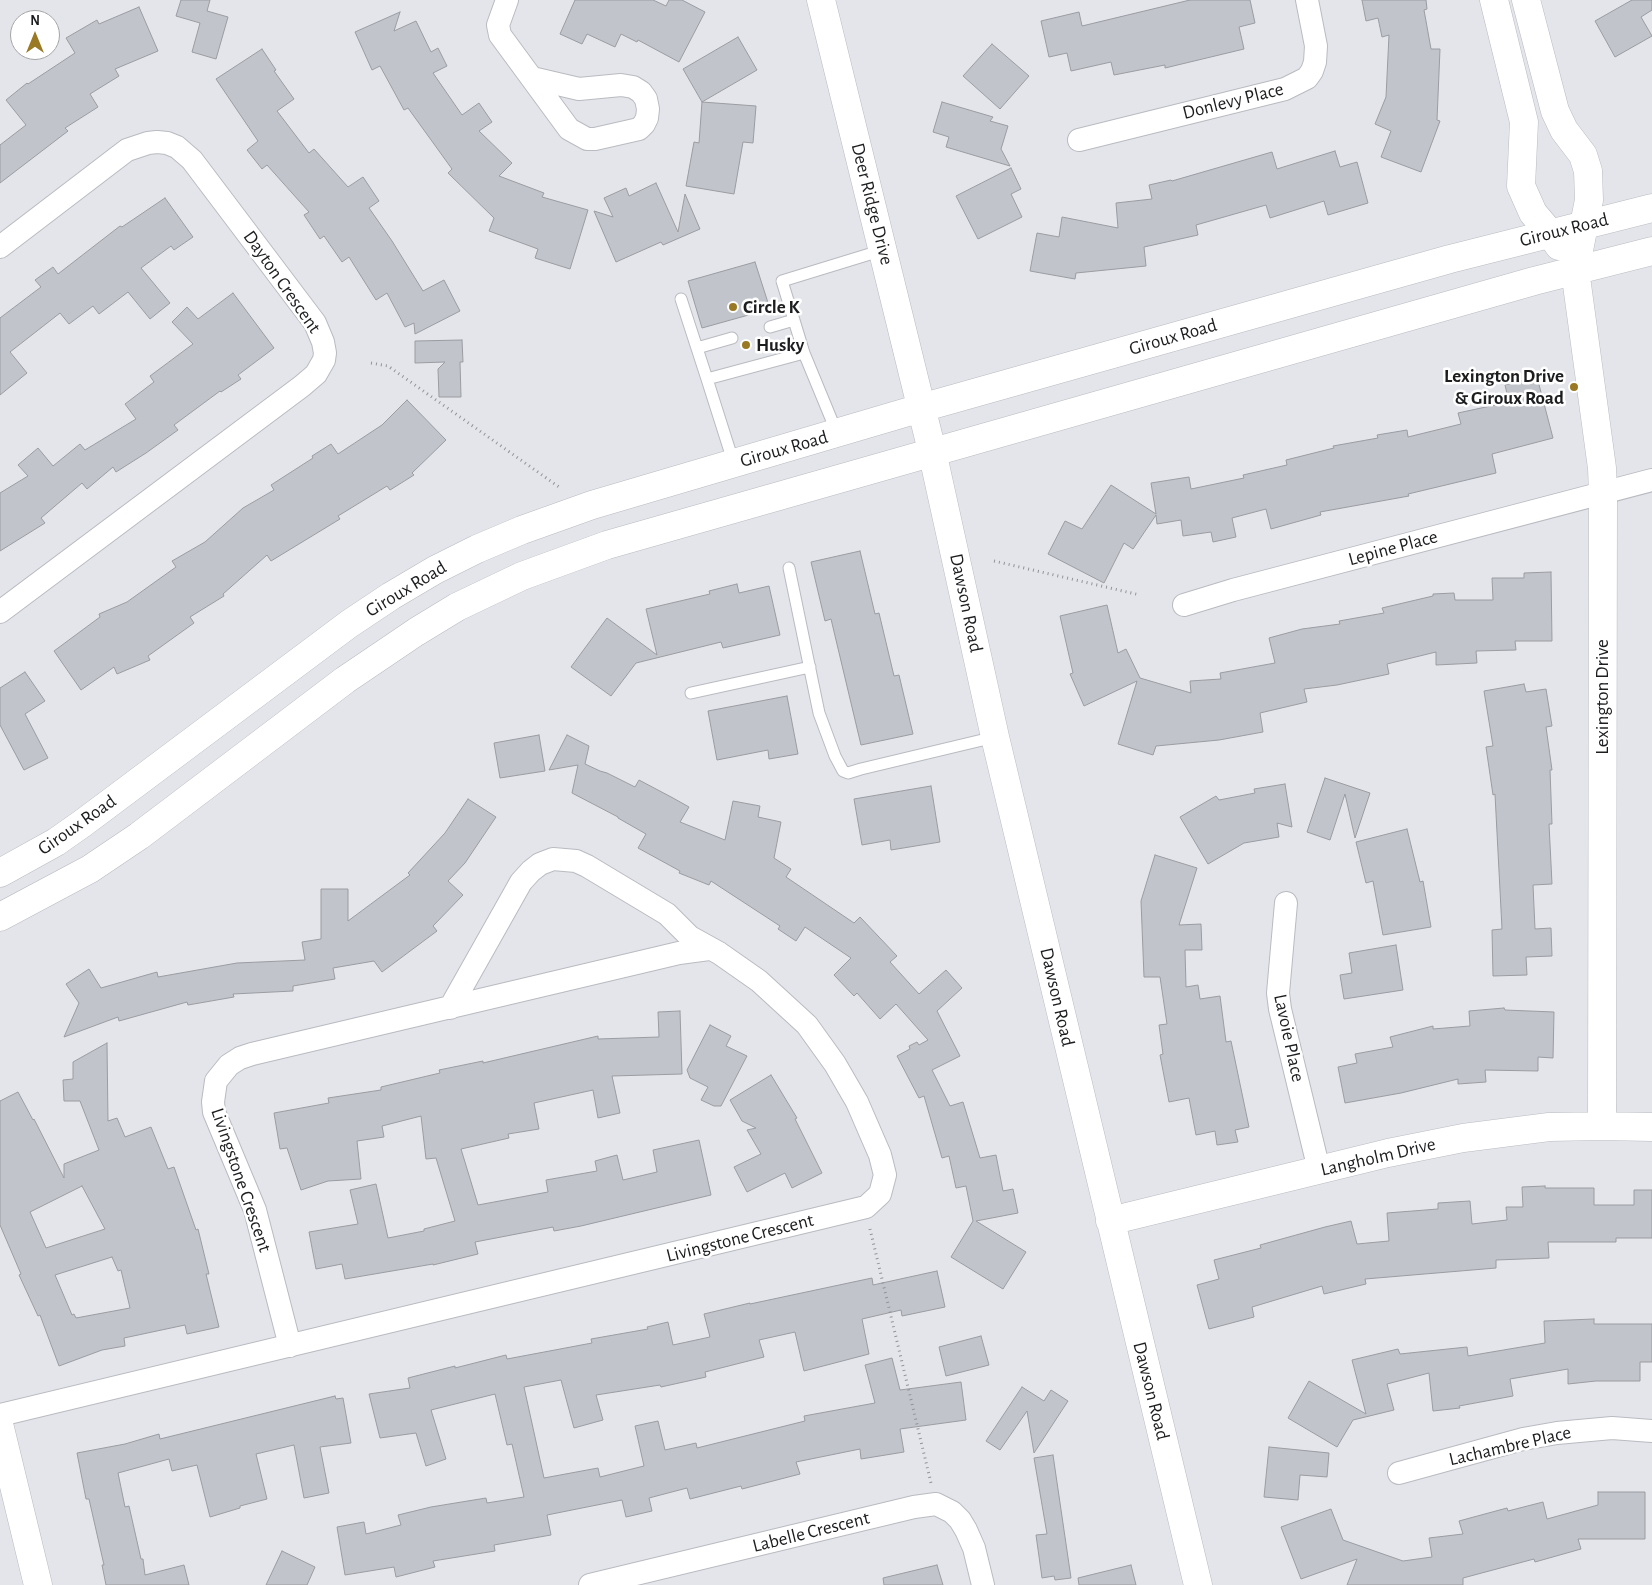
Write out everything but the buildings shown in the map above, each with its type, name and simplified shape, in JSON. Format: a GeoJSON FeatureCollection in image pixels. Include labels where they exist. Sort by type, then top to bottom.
{"type":"FeatureCollection","features":[{"type":"Feature","properties":{"kind":"main road","name":"Deer Ridge Drive"},"geometry":{"type":"LineString","coordinates":[[822,0],[921,408]]}},
{"type":"Feature","properties":{"kind":"main road"},"geometry":{"type":"LineString","coordinates":[[1494,0],[1524,122],[1521,186],[1533,213],[1550,233],[1575,270]]}},
{"type":"Feature","properties":{"kind":"main road"},"geometry":{"type":"LineString","coordinates":[[1526,0],[1555,111],[1564,130],[1583,155],[1588,171],[1589,200],[1575,270]]}},
{"type":"Feature","properties":{"kind":"main road","name":"Giroux Road"},"geometry":{"type":"LineString","coordinates":[[0,873],[83,823],[349,624],[390,596],[435,570],[495,542],[592,505],[921,408],[1430,264],[1652,208]]}},
{"type":"Feature","properties":{"kind":"main road"},"geometry":{"type":"LineString","coordinates":[[0,917],[90,869],[139,836],[365,666],[416,632],[488,591],[566,559],[607,545],[932,451],[1575,270],[1652,251]]}},
{"type":"Feature","properties":{"kind":"main road","name":"Lexington Drive"},"geometry":{"type":"LineString","coordinates":[[1575,270],[1602,468],[1603,493],[1602,1126]]}},
{"type":"Feature","properties":{"kind":"main road","name":"Dawson Road"},"geometry":{"type":"LineString","coordinates":[[921,408],[995,737],[1198,1585]]}},
{"type":"Feature","properties":{"kind":"main road","name":"Langholm Drive"},"geometry":{"type":"LineString","coordinates":[[1110,1221],[1388,1153],[1464,1138],[1548,1127],[1652,1127]]}},
{"type":"Feature","properties":{"kind":"main road"},"geometry":{"type":"LineString","coordinates":[[0,1428],[38,1585]]}},
{"type":"Feature","properties":{"kind":"street"},"geometry":{"type":"LineString","coordinates":[[507,0],[498,25],[500,35],[569,129],[587,139],[595,139],[639,129],[647,118],[646,99],[634,87],[621,85],[579,89],[532,78]]}},
{"type":"Feature","properties":{"kind":"street","name":"Donlevy Place"},"geometry":{"type":"LineString","coordinates":[[1079,140],[1285,89],[1307,78],[1315,62],[1316,46],[1307,0]]}},
{"type":"Feature","properties":{"kind":"street","name":"Dayton Crescent"},"geometry":{"type":"LineString","coordinates":[[0,246],[127,150],[148,143],[167,143],[177,147],[192,160],[292,292],[315,323],[323,342],[325,353],[324,360],[316,374],[302,386],[0,612]]}},
{"type":"Feature","properties":{"kind":"street","name":"Lepine Place"},"geometry":{"type":"LineString","coordinates":[[1184,604],[1652,480]]}},
{"type":"Feature","properties":{"kind":"street","name":"Livingstone Crescent"},"geometry":{"type":"LineString","coordinates":[[0,1415],[857,1210],[866,1207],[880,1194],[885,1175],[884,1166],[857,1102],[834,1064],[806,1025],[758,980],[690,937],[667,914],[576,861],[553,859],[540,864],[521,882],[450,1008]]}},
{"type":"Feature","properties":{"kind":"street","name":"Lavoie Place"},"geometry":{"type":"LineString","coordinates":[[1286,903],[1278,993],[1280,1009],[1319,1170]]}},
{"type":"Feature","properties":{"kind":"street","name":"Livingstone Crescent"},"geometry":{"type":"LineString","coordinates":[[290,1346],[255,1210],[214,1112],[213,1102],[216,1081],[229,1065],[240,1058],[252,1054],[679,953],[709,950]]}},
{"type":"Feature","properties":{"kind":"street","name":"Lachambre Place"},"geometry":{"type":"LineString","coordinates":[[1399,1473],[1523,1439],[1557,1433],[1612,1428],[1652,1431]]}},
{"type":"Feature","properties":{"kind":"street","name":"Labelle Crescent"},"geometry":{"type":"LineString","coordinates":[[590,1585],[914,1507],[936,1504],[952,1512],[966,1530],[974,1548],[983,1585]]}},
{"type":"Feature","properties":{"kind":"lane"},"geometry":{"type":"LineString","coordinates":[[837,433],[804,353],[782,281],[883,250]]}},
{"type":"Feature","properties":{"kind":"lane"},"geometry":{"type":"LineString","coordinates":[[680,299],[734,464]]}},
{"type":"Feature","properties":{"kind":"lane"},"geometry":{"type":"LineString","coordinates":[[770,327],[794,320]]}},
{"type":"Feature","properties":{"kind":"lane"},"geometry":{"type":"LineString","coordinates":[[697,348],[732,338]]}},
{"type":"Feature","properties":{"kind":"lane"},"geometry":{"type":"LineString","coordinates":[[707,379],[804,353]]}},
{"type":"Feature","properties":{"kind":"lane"},"geometry":{"type":"LineString","coordinates":[[789,568],[819,712],[834,756],[843,771],[848,773],[995,737]]}},
{"type":"Feature","properties":{"kind":"lane"},"geometry":{"type":"LineString","coordinates":[[690,693],[810,667]]}},
{"type":"Feature","properties":{"kind":"path"},"geometry":{"type":"LineString","coordinates":[[371,363],[388,366],[559,487]]}},
{"type":"Feature","properties":{"kind":"path"},"geometry":{"type":"LineString","coordinates":[[994,560],[1140,595]]}},
{"type":"Feature","properties":{"kind":"path"},"geometry":{"type":"LineString","coordinates":[[870,1226],[931,1483]]}},
{"type":"Feature","properties":{"kind":"place","name":"Circle K"},"geometry":{"type":"Point","coordinates":[733,307]}},
{"type":"Feature","properties":{"kind":"place","name":"Husky"},"geometry":{"type":"Point","coordinates":[746,345]}},
{"type":"Feature","properties":{"kind":"place","name":"Lexington Drive & Giroux Road"},"geometry":{"type":"Point","coordinates":[1574,387]}}]}
